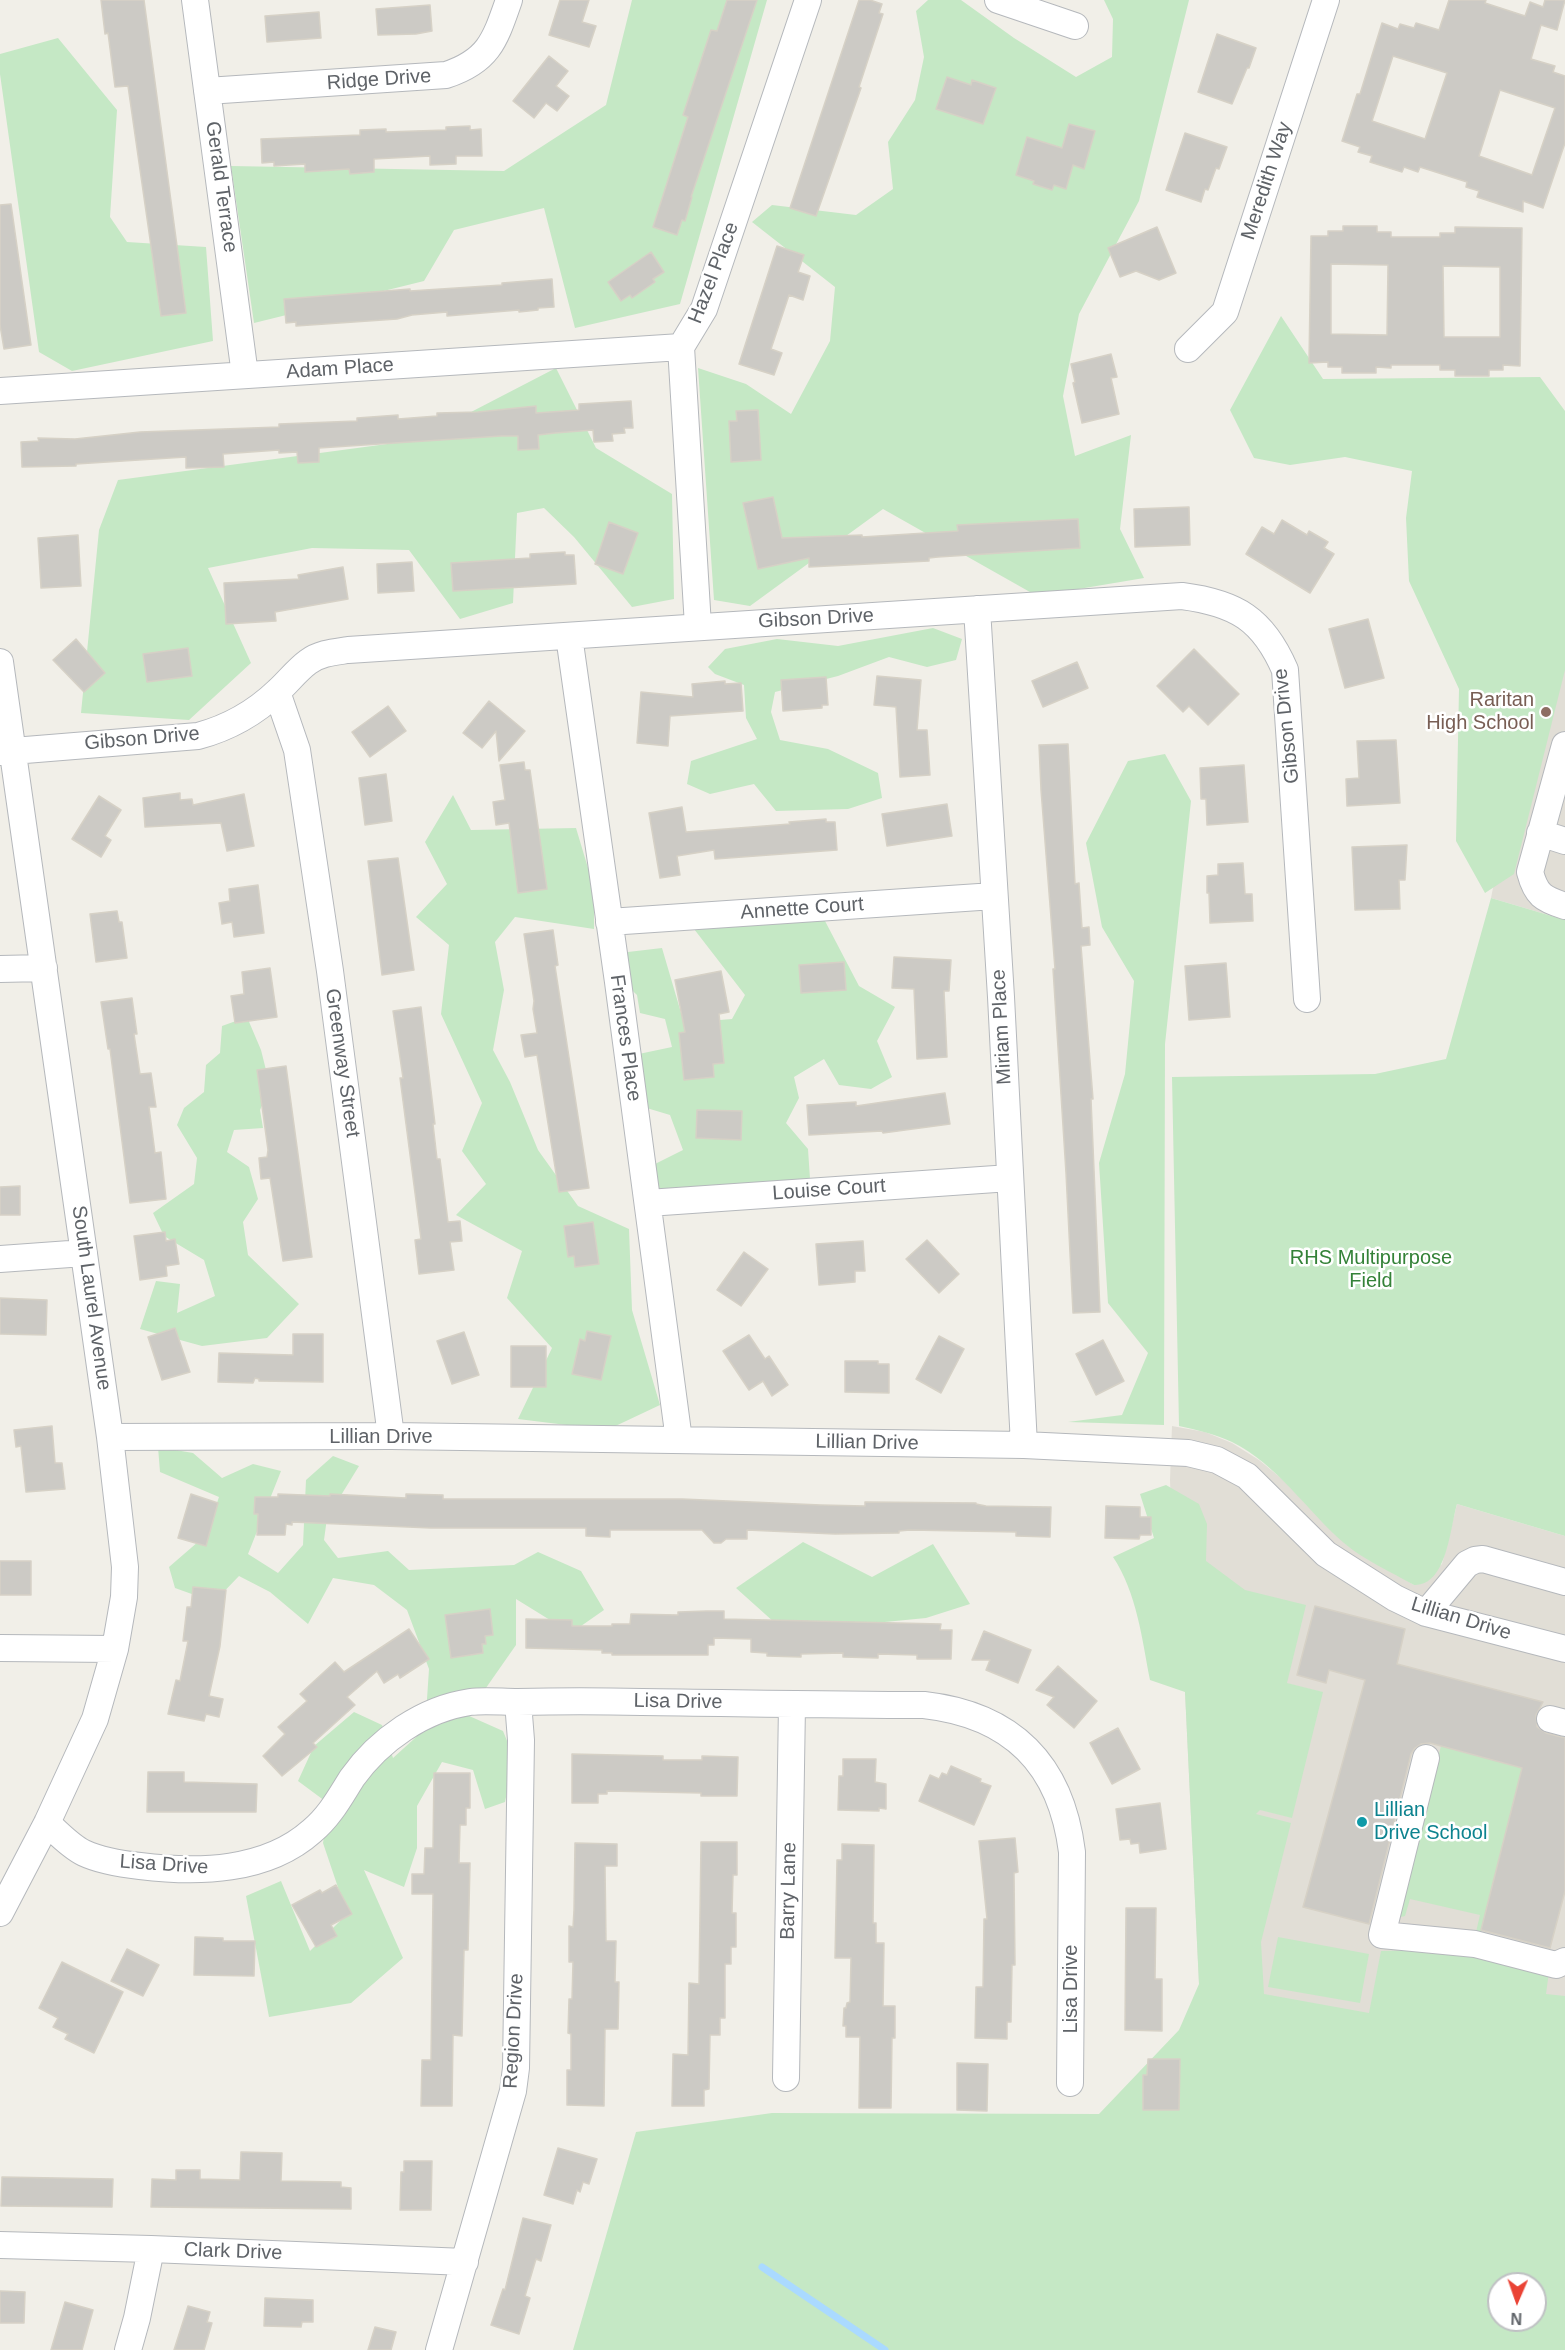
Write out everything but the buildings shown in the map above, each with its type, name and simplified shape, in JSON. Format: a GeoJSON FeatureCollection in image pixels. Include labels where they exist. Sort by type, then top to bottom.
{"type":"FeatureCollection","features":[{"type":"Feature","properties":{"kind":"street","name":"Gerald Terrace"},"geometry":{"type":"LineString","coordinates":[[195,0],[245,375]]}},
{"type":"Feature","properties":{"kind":"street","name":"Ridge Drive"},"geometry":{"type":"LineString","coordinates":[[207,92],[446,75],[461,70],[484,55],[496,38],[509,0]]}},
{"type":"Feature","properties":{"kind":"street","name":"Hazel Place"},"geometry":{"type":"LineString","coordinates":[[698,626],[681,347],[697,323],[707,302],[808,0]]}},
{"type":"Feature","properties":{"kind":"street"},"geometry":{"type":"LineString","coordinates":[[998,0],[1075,27]]}},
{"type":"Feature","properties":{"kind":"street","name":"Meredith Way"},"geometry":{"type":"LineString","coordinates":[[1188,350],[1225,312],[1326,0]]}},
{"type":"Feature","properties":{"kind":"street","name":"Adam Place"},"geometry":{"type":"LineString","coordinates":[[0,391],[681,347]]}},
{"type":"Feature","properties":{"kind":"street","name":"Gibson Drive"},"geometry":{"type":"LineString","coordinates":[[6,751],[198,736],[219,730],[240,720],[277,692],[309,662],[322,655],[348,650],[1182,596],[1211,600],[1236,610],[1258,626],[1275,648],[1285,670],[1307,999]]}},
{"type":"Feature","properties":{"kind":"street","name":"Miriam Place"},"geometry":{"type":"LineString","coordinates":[[977,609],[1024,1445]]}},
{"type":"Feature","properties":{"kind":"street","name":"Frances Place"},"geometry":{"type":"LineString","coordinates":[[569,636],[679,1440]]}},
{"type":"Feature","properties":{"kind":"street","name":"South Laurel Avenue"},"geometry":{"type":"LineString","coordinates":[[0,662],[6,751],[44,968],[110,1437],[125,1567],[124,1597],[115,1650],[88,1737],[0,1913]]}},
{"type":"Feature","properties":{"kind":"street","name":"Greenway Street"},"geometry":{"type":"LineString","coordinates":[[277,692],[297,750],[330,971],[391,1436]]}},
{"type":"Feature","properties":{"kind":"street"},"geometry":{"type":"LineString","coordinates":[[1565,746],[1530,872],[1534,888],[1547,900],[1565,906]]}},
{"type":"Feature","properties":{"kind":"street"},"geometry":{"type":"LineString","coordinates":[[1540,833],[1565,841]]}},
{"type":"Feature","properties":{"kind":"street","name":"Annette Court"},"geometry":{"type":"LineString","coordinates":[[609,922],[994,896]]}},
{"type":"Feature","properties":{"kind":"street"},"geometry":{"type":"LineString","coordinates":[[0,969],[44,968]]}},
{"type":"Feature","properties":{"kind":"street","name":"Louise Court"},"geometry":{"type":"LineString","coordinates":[[648,1203],[1010,1178]]}},
{"type":"Feature","properties":{"kind":"street"},"geometry":{"type":"LineString","coordinates":[[0,1259],[84,1252]]}},
{"type":"Feature","properties":{"kind":"street","name":"Lillian Drive"},"geometry":{"type":"LineString","coordinates":[[110,1437],[391,1436],[1024,1445],[1171,1451],[1217,1460],[1233,1468],[1259,1486],[1326,1554],[1395,1598],[1426,1612],[1565,1649]]}},
{"type":"Feature","properties":{"kind":"street"},"geometry":{"type":"LineString","coordinates":[[1426,1612],[1467,1564],[1475,1560],[1484,1559],[1565,1582]]}},
{"type":"Feature","properties":{"kind":"street"},"geometry":{"type":"LineString","coordinates":[[0,1648],[115,1650]]}},
{"type":"Feature","properties":{"kind":"street","name":"Lisa Drive"},"geometry":{"type":"LineString","coordinates":[[47,1823],[82,1852],[122,1864],[194,1870],[248,1863],[284,1850],[313,1831],[332,1811],[364,1763],[407,1726],[441,1710],[470,1702],[581,1700],[924,1705],[959,1711],[982,1719],[1006,1732],[1025,1747],[1043,1768],[1064,1806],[1072,1852],[1070,2083]]}},
{"type":"Feature","properties":{"kind":"street","name":"Region Drive"},"geometry":{"type":"LineString","coordinates":[[440,2350],[513,2091],[516,2068],[521,1740],[518,1702]]}},
{"type":"Feature","properties":{"kind":"street","name":"Barry Lane"},"geometry":{"type":"LineString","coordinates":[[786,2078],[792,1704]]}},
{"type":"Feature","properties":{"kind":"street"},"geometry":{"type":"LineString","coordinates":[[1426,1758],[1382,1935],[1475,1944],[1556,1965],[1565,1961]]}},
{"type":"Feature","properties":{"kind":"street","name":"Clark Drive"},"geometry":{"type":"LineString","coordinates":[[0,2245],[151,2248],[465,2262]]}},
{"type":"Feature","properties":{"kind":"street"},"geometry":{"type":"LineString","coordinates":[[128,2350],[151,2248]]}},
{"type":"Feature","properties":{"kind":"shaded area","name":"Raritan High School"},"geometry":{"type":"Polygon","coordinates":[[[1565,525],[1565,920],[1491,898],[1565,525]]]}},
{"type":"Feature","properties":{"kind":"shaded area"},"geometry":{"type":"Polygon","coordinates":[[[1172,1426],[1205,1432],[1232,1443],[1259,1460],[1282,1479],[1346,1544],[1414,1585],[1442,1564],[1457,1504],[1565,1536],[1565,2052],[1199,1984],[1185,1692],[1174,1587],[1170,1480],[1172,1426]]]}},
{"type":"Feature","properties":{"kind":"green space"},"geometry":{"type":"Polygon","coordinates":[[[632,0],[767,0],[680,304],[575,328],[544,208],[454,230],[424,281],[254,323],[231,166],[504,171],[606,105],[632,0]]]}},
{"type":"Feature","properties":{"kind":"green space"},"geometry":{"type":"Polygon","coordinates":[[[928,0],[961,0],[1014,38],[1076,77],[1112,57],[1113,19],[1104,0],[1189,0],[1139,201],[1079,314],[1063,396],[1075,456],[1131,435],[1120,529],[1144,578],[1037,596],[883,509],[750,606],[714,600],[698,368],[746,384],[791,414],[830,341],[835,287],[752,222],[772,205],[856,215],[893,189],[888,142],[915,100],[924,57],[916,11],[928,0]]]}},
{"type":"Feature","properties":{"kind":"green space"},"geometry":{"type":"Polygon","coordinates":[[[58,38],[117,110],[110,217],[127,242],[206,247],[213,341],[72,371],[39,352],[0,74],[0,54],[58,38]]]}},
{"type":"Feature","properties":{"kind":"green space"},"geometry":{"type":"Polygon","coordinates":[[[1281,316],[1323,379],[1540,377],[1565,411],[1565,670],[1514,874],[1485,893],[1456,841],[1459,689],[1409,581],[1406,518],[1412,471],[1345,457],[1290,465],[1254,458],[1230,410],[1281,316]]]}},
{"type":"Feature","properties":{"kind":"green space"},"geometry":{"type":"Polygon","coordinates":[[[556,368],[596,448],[672,494],[674,599],[632,607],[574,537],[544,508],[517,513],[513,603],[460,619],[409,550],[312,548],[208,568],[251,663],[189,720],[81,713],[99,530],[118,480],[417,440],[556,368]]]}},
{"type":"Feature","properties":{"kind":"green space"},"geometry":{"type":"Polygon","coordinates":[[[933,628],[962,639],[956,660],[927,667],[889,657],[838,676],[775,692],[771,712],[780,740],[828,749],[878,773],[882,798],[848,809],[776,811],[754,784],[710,794],[687,784],[691,761],[757,739],[746,718],[744,685],[715,674],[708,667],[725,649],[777,639],[838,646],[933,628]]]}},
{"type":"Feature","properties":{"kind":"green space"},"geometry":{"type":"Polygon","coordinates":[[[1165,754],[1191,801],[1165,1044],[1164,1425],[1068,1422],[1122,1415],[1148,1353],[1108,1303],[1099,1163],[1125,1074],[1134,981],[1102,927],[1086,843],[1128,761],[1165,754]]]}},
{"type":"Feature","properties":{"kind":"green space"},"geometry":{"type":"Polygon","coordinates":[[[453,795],[471,830],[576,828],[594,888],[594,929],[515,917],[495,942],[504,990],[493,1050],[510,1082],[538,1150],[578,1206],[629,1229],[632,1310],[660,1405],[607,1430],[518,1419],[552,1348],[507,1298],[522,1251],[456,1215],[486,1184],[462,1151],[482,1103],[441,1014],[449,945],[416,917],[447,884],[425,842],[453,795]]]}},
{"type":"Feature","properties":{"kind":"green space","name":"RHS Multipurpose Field"},"geometry":{"type":"Polygon","coordinates":[[[1491,898],[1565,920],[1565,1536],[1457,1504],[1449,1540],[1440,1566],[1434,1576],[1425,1583],[1414,1585],[1344,1543],[1278,1475],[1248,1452],[1219,1437],[1179,1426],[1172,1077],[1375,1074],[1446,1059],[1491,898]]]}},
{"type":"Feature","properties":{"kind":"green space"},"geometry":{"type":"Polygon","coordinates":[[[761,913],[825,921],[859,986],[895,1007],[877,1041],[892,1077],[871,1089],[839,1085],[824,1059],[794,1077],[799,1098],[786,1123],[808,1149],[810,1179],[740,1193],[651,1190],[655,1164],[683,1150],[670,1115],[640,1106],[634,1055],[672,1047],[665,1019],[640,1013],[637,995],[620,979],[628,952],[662,948],[684,1023],[732,1019],[745,995],[694,929],[761,913]]]}},
{"type":"Feature","properties":{"kind":"green space"},"geometry":{"type":"Polygon","coordinates":[[[247,1017],[261,1050],[270,1086],[260,1110],[263,1128],[234,1130],[227,1152],[249,1167],[258,1199],[243,1222],[248,1255],[299,1304],[267,1338],[202,1346],[140,1329],[156,1281],[180,1284],[177,1313],[215,1296],[204,1260],[164,1236],[153,1213],[194,1184],[197,1158],[177,1125],[184,1108],[204,1092],[206,1065],[220,1053],[222,1026],[247,1017]]]}},
{"type":"Feature","properties":{"kind":"green space"},"geometry":{"type":"Polygon","coordinates":[[[158,1447],[193,1453],[222,1478],[253,1464],[281,1471],[248,1554],[278,1573],[303,1545],[306,1480],[333,1456],[359,1466],[327,1518],[324,1540],[338,1558],[388,1551],[409,1570],[514,1565],[538,1552],[581,1571],[604,1610],[571,1633],[516,1599],[516,1645],[467,1715],[503,1731],[514,1758],[505,1802],[485,1809],[473,1770],[442,1762],[417,1806],[417,1848],[404,1887],[364,1870],[403,1958],[351,2003],[269,2017],[246,1896],[281,1881],[310,1951],[347,1914],[323,1843],[329,1804],[298,1781],[314,1746],[354,1712],[382,1725],[393,1758],[425,1729],[429,1669],[407,1610],[374,1585],[333,1578],[308,1624],[270,1592],[239,1576],[214,1602],[175,1588],[169,1567],[206,1535],[219,1497],[160,1472],[158,1447]]]}},
{"type":"Feature","properties":{"kind":"green space"},"geometry":{"type":"Polygon","coordinates":[[[1166,1485],[1199,1504],[1207,1524],[1206,1561],[1245,1590],[1306,1605],[1287,1683],[1323,1692],[1292,1818],[1260,1810],[1256,1814],[1291,1823],[1261,1942],[1264,1994],[1369,2013],[1381,1951],[1460,1949],[1549,1972],[1546,1994],[1565,1996],[1565,2350],[573,2350],[636,2132],[772,2113],[1099,2114],[1179,2030],[1199,1984],[1185,1692],[1150,1680],[1133,1601],[1113,1557],[1154,1538],[1140,1494],[1166,1485]]]}},
{"type":"Feature","properties":{"kind":"green space"},"geometry":{"type":"Polygon","coordinates":[[[803,1542],[872,1577],[933,1544],[970,1604],[926,1618],[854,1625],[775,1623],[736,1588],[803,1542]]]}},
{"type":"Feature","properties":{"kind":"green space"},"geometry":{"type":"Polygon","coordinates":[[[1441,1746],[1522,1768],[1481,1933],[1476,1932],[1480,1915],[1410,1899],[1405,1916],[1398,1915],[1441,1746]]]}},
{"type":"Feature","properties":{"kind":"green space"},"geometry":{"type":"Polygon","coordinates":[[[1278,1937],[1369,1954],[1360,2003],[1268,1987],[1278,1937]]]}},
{"type":"Feature","properties":{"kind":"waterway"},"geometry":{"type":"LineString","coordinates":[[762,2267],[885,2350]]}},
{"type":"Feature","properties":{"kind":"place","name":"Raritan High School"},"geometry":{"type":"Point","coordinates":[1546,712]}},
{"type":"Feature","properties":{"kind":"place","name":"Lillian Drive School"},"geometry":{"type":"Point","coordinates":[1362,1822]}}]}
